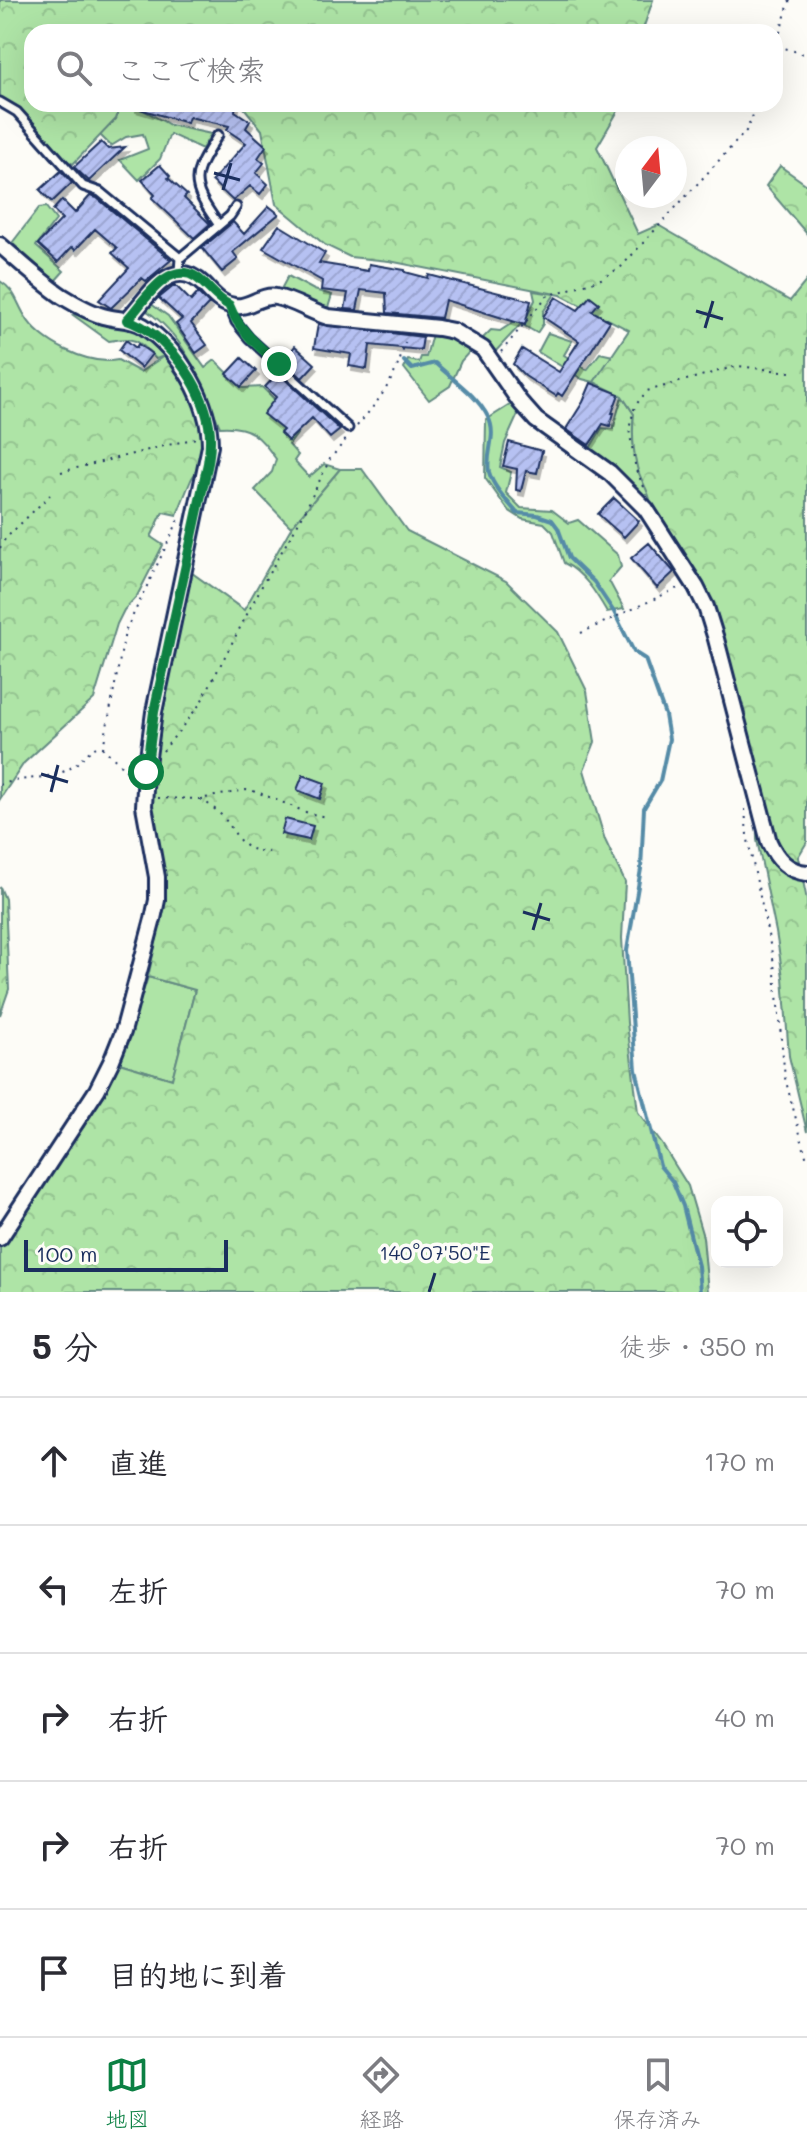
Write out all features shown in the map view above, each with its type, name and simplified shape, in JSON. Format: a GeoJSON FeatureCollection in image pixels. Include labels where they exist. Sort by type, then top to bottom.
{"type":"FeatureCollection","features":[{"type":"Feature","properties":{"kind":"street"},"geometry":{"type":"LineString","coordinates":[[0,245],[62,295],[103,317],[142,325],[162,343],[188,375],[206,410],[210,434],[208,463],[154,712],[145,786],[157,877],[157,900],[123,1032],[97,1090],[0,1238]]}},
{"type":"Feature","properties":{"kind":"street"},"geometry":{"type":"LineString","coordinates":[[127,320],[180,265],[220,301],[229,305],[239,307],[268,297],[278,297],[328,317],[453,331],[483,349],[536,420],[610,473],[646,509],[692,580],[706,607],[716,639],[769,842],[776,857],[790,869],[807,873]]}},
{"type":"Feature","properties":{"kind":"lane"},"geometry":{"type":"LineString","coordinates":[[0,102],[17,112],[83,186],[100,192],[180,265],[236,207]]}},
{"type":"Feature","properties":{"kind":"lane"},"geometry":{"type":"LineString","coordinates":[[218,135],[200,164],[196,188],[218,224]]}},
{"type":"Feature","properties":{"kind":"lane"},"geometry":{"type":"LineString","coordinates":[[229,305],[236,322],[249,338],[348,428]]}},
{"type":"Feature","properties":{"kind":"path"},"geometry":{"type":"LineString","coordinates":[[782,24],[790,0]]}},
{"type":"Feature","properties":{"kind":"path"},"geometry":{"type":"LineString","coordinates":[[783,48],[807,55]]}},
{"type":"Feature","properties":{"kind":"path"},"geometry":{"type":"LineString","coordinates":[[493,362],[547,296],[601,279],[621,267],[746,131],[754,112]]}},
{"type":"Feature","properties":{"kind":"path"},"geometry":{"type":"LineString","coordinates":[[145,786],[200,704],[330,459],[392,381],[400,364],[409,326]]}},
{"type":"Feature","properties":{"kind":"path"},"geometry":{"type":"LineString","coordinates":[[646,509],[645,490],[636,470],[629,429],[635,406],[647,391],[737,366],[790,372]]}},
{"type":"Feature","properties":{"kind":"path"},"geometry":{"type":"LineString","coordinates":[[61,472],[210,434]]}},
{"type":"Feature","properties":{"kind":"path"},"geometry":{"type":"LineString","coordinates":[[0,548],[5,539],[50,495]]}},
{"type":"Feature","properties":{"kind":"path"},"geometry":{"type":"LineString","coordinates":[[103,748],[125,632],[180,517]]}},
{"type":"Feature","properties":{"kind":"path"},"geometry":{"type":"LineString","coordinates":[[581,633],[692,580]]}},
{"type":"Feature","properties":{"kind":"path"},"geometry":{"type":"LineString","coordinates":[[0,785],[16,779],[61,773],[70,769],[91,749],[103,748],[145,786],[200,799],[220,813],[244,847],[256,852],[272,852]]}},
{"type":"Feature","properties":{"kind":"path"},"geometry":{"type":"LineString","coordinates":[[200,799],[246,790],[326,817]]}},
{"type":"Feature","properties":{"kind":"path"},"geometry":{"type":"LineString","coordinates":[[745,806],[752,859],[774,963],[785,1078],[807,1160]]}},
{"type":"Feature","properties":{"kind":"green space"},"geometry":{"type":"Polygon","coordinates":[[[0,0],[653,0],[645,24],[24,24],[24,112],[118,112],[116,119],[73,164],[65,159],[36,124],[19,109],[0,99],[0,0]]]}},
{"type":"Feature","properties":{"kind":"green space"},"geometry":{"type":"Polygon","coordinates":[[[118,112],[147,112],[170,125],[211,134],[202,149],[170,134],[160,159],[139,180],[120,160],[148,149],[143,134],[126,137],[111,146],[100,135],[116,119],[118,112]]]}},
{"type":"Feature","properties":{"kind":"green space"},"geometry":{"type":"Polygon","coordinates":[[[247,112],[617,112],[597,147],[615,185],[615,208],[626,208],[638,234],[658,225],[790,301],[807,280],[807,842],[798,857],[807,900],[807,1132],[789,1056],[783,977],[757,840],[756,759],[713,601],[651,504],[638,472],[633,440],[634,414],[622,396],[594,382],[629,330],[561,295],[389,261],[350,257],[325,245],[276,204],[262,130],[247,112]]]}},
{"type":"Feature","properties":{"kind":"green space"},"geometry":{"type":"Polygon","coordinates":[[[780,166],[807,185],[807,234],[766,186],[780,166]]]}},
{"type":"Feature","properties":{"kind":"green space"},"geometry":{"type":"Polygon","coordinates":[[[46,207],[56,220],[36,246],[64,271],[55,281],[12,243],[39,208],[46,207]]]}},
{"type":"Feature","properties":{"kind":"green space"},"geometry":{"type":"Polygon","coordinates":[[[288,276],[314,290],[332,295],[327,311],[280,291],[288,276]]]}},
{"type":"Feature","properties":{"kind":"green space"},"geometry":{"type":"Polygon","coordinates":[[[0,281],[12,292],[32,326],[66,350],[93,359],[118,360],[140,372],[164,356],[196,406],[203,434],[203,449],[199,467],[177,515],[163,512],[151,537],[163,545],[137,596],[124,610],[117,624],[94,699],[24,763],[0,799],[0,281]]]}},
{"type":"Feature","properties":{"kind":"green space"},"geometry":{"type":"Polygon","coordinates":[[[533,291],[555,294],[543,312],[543,324],[537,333],[521,324],[495,352],[483,338],[491,330],[500,331],[515,321],[518,312],[528,314],[535,300],[533,291]]]}},
{"type":"Feature","properties":{"kind":"green space"},"geometry":{"type":"Polygon","coordinates":[[[151,304],[168,316],[205,368],[215,360],[243,388],[262,387],[290,415],[297,434],[289,445],[298,455],[294,461],[309,477],[324,464],[340,469],[292,526],[255,490],[272,472],[276,459],[247,430],[220,427],[183,348],[147,311],[151,304]]]}},
{"type":"Feature","properties":{"kind":"green space"},"geometry":{"type":"Polygon","coordinates":[[[73,315],[142,332],[164,356],[156,359],[145,347],[130,339],[109,341],[73,315]]]}},
{"type":"Feature","properties":{"kind":"green space"},"geometry":{"type":"Polygon","coordinates":[[[548,333],[572,341],[564,355],[587,370],[600,353],[613,356],[594,382],[582,379],[538,352],[548,333]]]}},
{"type":"Feature","properties":{"kind":"green space"},"geometry":{"type":"Polygon","coordinates":[[[432,334],[450,337],[471,350],[461,361],[450,386],[429,400],[404,368],[408,360],[419,362],[421,357],[426,357],[432,334]]]}},
{"type":"Feature","properties":{"kind":"green space"},"geometry":{"type":"Polygon","coordinates":[[[622,396],[634,414],[635,454],[649,492],[644,499],[612,467],[589,450],[602,428],[613,429],[622,396]]]}},
{"type":"Feature","properties":{"kind":"green space"},"geometry":{"type":"Polygon","coordinates":[[[513,403],[520,410],[505,443],[500,467],[511,472],[506,493],[521,508],[552,510],[569,523],[578,520],[618,555],[621,567],[609,581],[624,609],[607,612],[583,577],[564,563],[553,532],[544,523],[522,519],[508,510],[485,478],[486,420],[513,403]]]}},
{"type":"Feature","properties":{"kind":"green space"},"geometry":{"type":"Polygon","coordinates":[[[340,469],[362,469],[407,531],[506,581],[558,632],[587,691],[595,742],[584,770],[605,840],[625,882],[622,938],[627,1023],[638,1112],[688,1186],[703,1237],[708,1292],[0,1292],[0,1245],[119,1063],[172,1079],[195,990],[148,977],[163,911],[162,868],[149,799],[149,773],[170,661],[192,573],[244,610],[292,526],[340,469]]]}},
{"type":"Feature","properties":{"kind":"green space"},"geometry":{"type":"Polygon","coordinates":[[[0,887],[5,899],[9,989],[0,1015],[0,887]]]}},
{"type":"Feature","properties":{"kind":"green space"},"geometry":{"type":"Polygon","coordinates":[[[148,977],[195,990],[172,1079],[119,1063],[148,977]]]}},
{"type":"Feature","properties":{"kind":"building"},"geometry":{"type":"Polygon","coordinates":[[[150,112],[236,112],[250,121],[246,128],[266,146],[258,158],[264,163],[256,173],[268,184],[260,194],[250,186],[233,201],[212,181],[246,143],[227,130],[229,126],[189,117],[187,123],[150,112]]]}},
{"type":"Feature","properties":{"kind":"building"},"geometry":{"type":"Polygon","coordinates":[[[101,142],[108,149],[125,147],[89,181],[74,167],[101,142]]]}},
{"type":"Feature","properties":{"kind":"building"},"geometry":{"type":"Polygon","coordinates":[[[160,165],[170,176],[168,178],[187,195],[184,198],[210,224],[194,238],[152,198],[155,195],[142,180],[160,165]]]}},
{"type":"Feature","properties":{"kind":"building"},"geometry":{"type":"Polygon","coordinates":[[[61,171],[72,183],[52,202],[40,190],[61,171]]]}},
{"type":"Feature","properties":{"kind":"building"},"geometry":{"type":"Polygon","coordinates":[[[90,196],[97,198],[171,260],[146,281],[142,278],[111,308],[99,300],[129,268],[112,253],[117,248],[95,229],[58,262],[38,244],[62,219],[53,210],[62,200],[75,213],[90,196]]]}},
{"type":"Feature","properties":{"kind":"building"},"geometry":{"type":"Polygon","coordinates":[[[269,206],[279,214],[233,252],[238,259],[222,272],[202,248],[233,222],[244,234],[269,206]]]}},
{"type":"Feature","properties":{"kind":"building"},"geometry":{"type":"Polygon","coordinates":[[[279,225],[325,253],[319,263],[368,271],[369,264],[405,270],[531,301],[525,325],[445,300],[441,318],[387,313],[386,293],[361,290],[357,310],[345,309],[348,293],[321,290],[322,281],[263,248],[279,225]]]}},
{"type":"Feature","properties":{"kind":"building"},"geometry":{"type":"Polygon","coordinates":[[[175,285],[191,301],[198,293],[209,304],[191,323],[207,345],[196,353],[176,324],[182,319],[159,298],[175,285]]]}},
{"type":"Feature","properties":{"kind":"building"},"geometry":{"type":"Polygon","coordinates":[[[590,296],[599,303],[592,311],[610,321],[562,396],[558,393],[556,396],[525,376],[513,364],[522,349],[559,372],[579,341],[543,317],[556,297],[578,310],[590,296]]]}},
{"type":"Feature","properties":{"kind":"building"},"geometry":{"type":"Polygon","coordinates":[[[318,324],[423,337],[421,350],[370,345],[367,369],[349,366],[351,354],[314,348],[318,324]]]}},
{"type":"Feature","properties":{"kind":"building"},"geometry":{"type":"Polygon","coordinates":[[[126,340],[152,354],[141,368],[119,350],[126,340]]]}},
{"type":"Feature","properties":{"kind":"building"},"geometry":{"type":"Polygon","coordinates":[[[295,346],[315,364],[302,378],[287,364],[293,359],[288,355],[295,346]]]}},
{"type":"Feature","properties":{"kind":"building"},"geometry":{"type":"Polygon","coordinates":[[[242,358],[256,371],[241,387],[227,374],[242,358]]]}},
{"type":"Feature","properties":{"kind":"building"},"geometry":{"type":"Polygon","coordinates":[[[278,373],[340,430],[330,438],[312,418],[288,441],[280,433],[283,430],[263,414],[276,397],[265,387],[278,373]]]}},
{"type":"Feature","properties":{"kind":"building"},"geometry":{"type":"Polygon","coordinates":[[[591,383],[619,394],[610,426],[603,424],[589,445],[566,429],[591,383]]]}},
{"type":"Feature","properties":{"kind":"building"},"geometry":{"type":"Polygon","coordinates":[[[509,442],[542,451],[537,473],[526,471],[521,491],[516,490],[517,469],[503,466],[509,442]]]}},
{"type":"Feature","properties":{"kind":"building"},"geometry":{"type":"Polygon","coordinates":[[[614,498],[639,521],[624,537],[598,514],[614,498]]]}},
{"type":"Feature","properties":{"kind":"building"},"geometry":{"type":"Polygon","coordinates":[[[649,543],[674,572],[657,588],[631,558],[649,543]]]}},
{"type":"Feature","properties":{"kind":"building"},"geometry":{"type":"Polygon","coordinates":[[[303,775],[325,783],[320,799],[297,790],[303,775]]]}},
{"type":"Feature","properties":{"kind":"building"},"geometry":{"type":"Polygon","coordinates":[[[285,819],[313,826],[309,840],[281,834],[285,819]]]}},
{"type":"Feature","properties":{"kind":"waterway"},"geometry":{"type":"LineString","coordinates":[[404,361],[412,369],[435,363],[471,394],[483,409],[491,424],[488,465],[494,483],[517,513],[552,520],[558,528],[569,558],[594,582],[614,612],[634,652],[645,659],[665,715],[669,739],[660,781],[644,808],[641,869],[627,950],[636,1070],[660,1166],[673,1182],[683,1206],[698,1266],[700,1292]]}},
{"type":"Feature","properties":{"kind":"route"},"geometry":{"type":"LineString","coordinates":[[146,772],[154,712],[208,463],[210,429],[206,410],[188,375],[162,343],[142,325],[127,320],[168,275],[179,271],[196,277],[220,301],[229,305],[236,322],[249,338],[279,364]]}}]}
